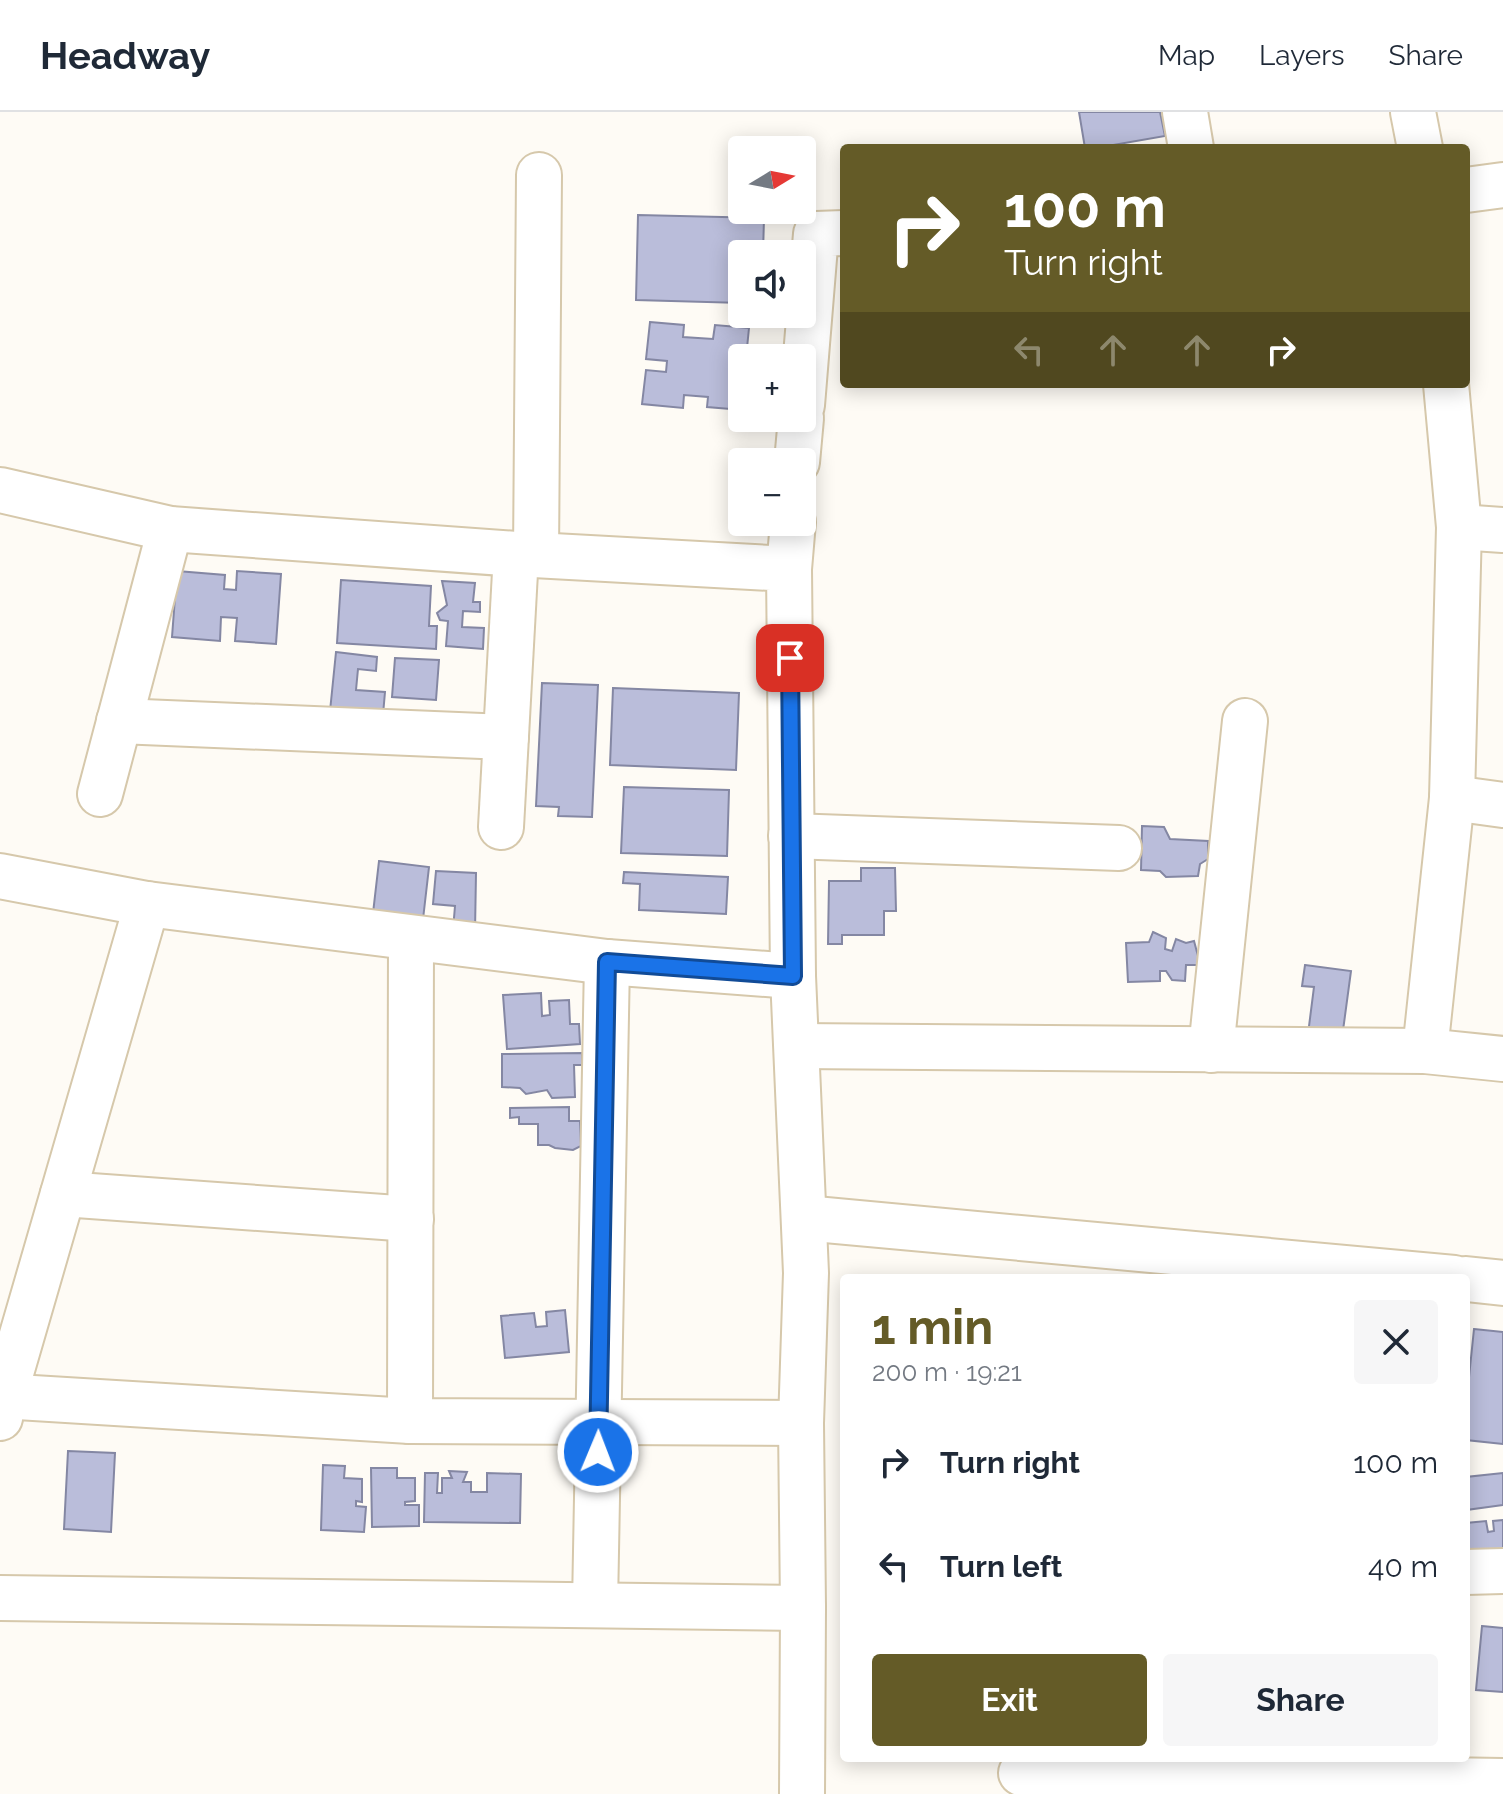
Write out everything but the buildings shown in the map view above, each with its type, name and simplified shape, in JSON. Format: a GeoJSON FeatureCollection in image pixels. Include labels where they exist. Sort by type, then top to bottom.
{"type":"FeatureCollection","features":[{"type":"Feature","properties":{"kind":"street"},"geometry":{"type":"LineString","coordinates":[[1185,112],[1190,144]]}},
{"type":"Feature","properties":{"kind":"street"},"geometry":{"type":"LineString","coordinates":[[1413,112],[1419,144]]}},
{"type":"Feature","properties":{"kind":"street"},"geometry":{"type":"LineString","coordinates":[[501,827],[506,737],[526,554],[539,175]]}},
{"type":"Feature","properties":{"kind":"street"},"geometry":{"type":"LineString","coordinates":[[1470,189],[1503,185]]}},
{"type":"Feature","properties":{"kind":"street"},"geometry":{"type":"LineString","coordinates":[[807,344],[816,234],[840,233]]}},
{"type":"Feature","properties":{"kind":"street"},"geometry":{"type":"LineString","coordinates":[[1425,1051],[1452,798],[1459,527],[1446,388]]}},
{"type":"Feature","properties":{"kind":"street"},"geometry":{"type":"LineString","coordinates":[[0,490],[170,529],[789,569]]}},
{"type":"Feature","properties":{"kind":"street"},"geometry":{"type":"LineString","coordinates":[[1459,527],[1503,530]]}},
{"type":"Feature","properties":{"kind":"street"},"geometry":{"type":"LineString","coordinates":[[100,794],[170,529]]}},
{"type":"Feature","properties":{"kind":"street"},"geometry":{"type":"LineString","coordinates":[[792,536],[789,569],[793,976],[806,1273],[801,1423],[802,1794]]}},
{"type":"Feature","properties":{"kind":"street"},"geometry":{"type":"LineString","coordinates":[[119,721],[506,737]]}},
{"type":"Feature","properties":{"kind":"street"},"geometry":{"type":"LineString","coordinates":[[1211,1050],[1245,721]]}},
{"type":"Feature","properties":{"kind":"street"},"geometry":{"type":"LineString","coordinates":[[1452,798],[1503,805]]}},
{"type":"Feature","properties":{"kind":"street"},"geometry":{"type":"LineString","coordinates":[[791,836],[1119,848]]}},
{"type":"Feature","properties":{"kind":"street"},"geometry":{"type":"LineString","coordinates":[[0,876],[147,904],[411,938],[607,962],[793,976]]}},
{"type":"Feature","properties":{"kind":"street"},"geometry":{"type":"LineString","coordinates":[[147,904],[1,1404],[410,1421],[801,1423]]}},
{"type":"Feature","properties":{"kind":"street"},"geometry":{"type":"LineString","coordinates":[[410,1421],[411,938]]}},
{"type":"Feature","properties":{"kind":"street"},"geometry":{"type":"LineString","coordinates":[[595,1605],[607,962]]}},
{"type":"Feature","properties":{"kind":"street"},"geometry":{"type":"LineString","coordinates":[[797,1046],[1425,1051],[1503,1059]]}},
{"type":"Feature","properties":{"kind":"street"},"geometry":{"type":"LineString","coordinates":[[63,1194],[411,1219]]}},
{"type":"Feature","properties":{"kind":"street"},"geometry":{"type":"LineString","coordinates":[[804,1218],[1038,1259],[1366,1274]]}},
{"type":"Feature","properties":{"kind":"street"},"geometry":{"type":"LineString","coordinates":[[1470,1279],[1503,1283]]}},
{"type":"Feature","properties":{"kind":"street"},"geometry":{"type":"LineString","coordinates":[[1470,1572],[1503,1571]]}},
{"type":"Feature","properties":{"kind":"street"},"geometry":{"type":"LineString","coordinates":[[0,1598],[803,1608]]}},
{"type":"Feature","properties":{"kind":"street"},"geometry":{"type":"LineString","coordinates":[[1020,1775],[1503,1781]]}},
{"type":"Feature","properties":{"kind":"route"},"geometry":{"type":"LineString","coordinates":[[598,1452],[607,962],[793,976],[790,658]]}}]}
